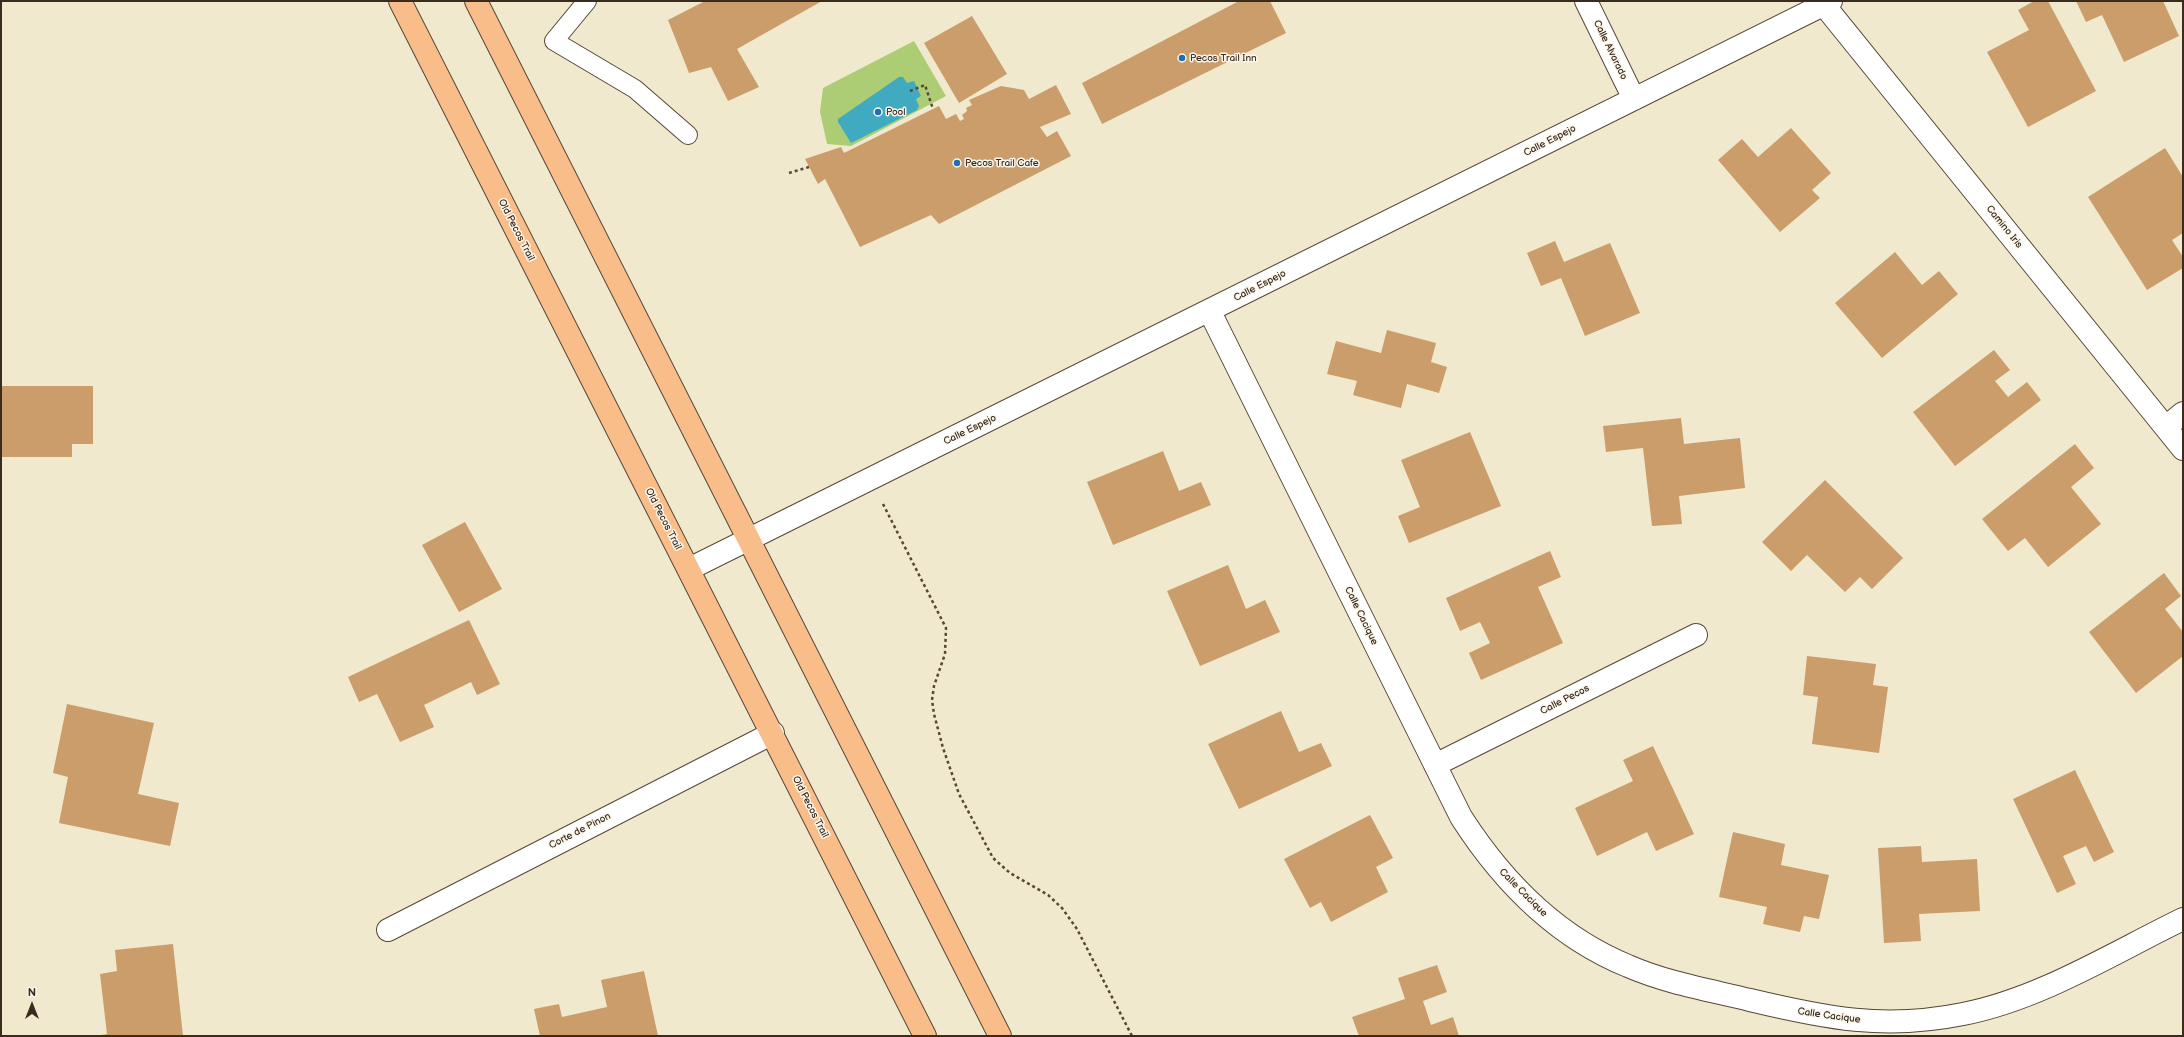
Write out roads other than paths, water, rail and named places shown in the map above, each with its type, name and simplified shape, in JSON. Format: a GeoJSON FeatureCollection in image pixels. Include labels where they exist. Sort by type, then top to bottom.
{"type":"FeatureCollection","features":[{"type":"Feature","properties":{"kind":"main road","name":"Old Pecos Trail"},"geometry":{"type":"LineString","coordinates":[[400,1],[926,1036]]}},
{"type":"Feature","properties":{"kind":"main road"},"geometry":{"type":"LineString","coordinates":[[476,1],[748,541],[1000,1036]]}},
{"type":"Feature","properties":{"kind":"street","name":"Calle Alvarado"},"geometry":{"type":"LineString","coordinates":[[1586,1],[1634,99]]}},
{"type":"Feature","properties":{"kind":"street","name":"Calle Espejo"},"geometry":{"type":"LineString","coordinates":[[688,569],[748,541],[1210,312],[1828,3]]}},
{"type":"Feature","properties":{"kind":"street","name":"Camino Iris"},"geometry":{"type":"LineString","coordinates":[[1828,3],[2183,449]]}},
{"type":"Feature","properties":{"kind":"street","name":"Calle Cacique"},"geometry":{"type":"LineString","coordinates":[[1210,312],[1461,816],[1496,866],[1538,911],[1565,931],[1596,950],[1628,966],[1664,979],[1794,1011],[1858,1021],[1892,1023],[1928,1020],[1964,1014],[2000,1005],[2037,991],[2183,918]]}},
{"type":"Feature","properties":{"kind":"street"},"geometry":{"type":"LineString","coordinates":[[2166,427],[2183,413]]}},
{"type":"Feature","properties":{"kind":"street","name":"Calle Pecos"},"geometry":{"type":"LineString","coordinates":[[1435,765],[1696,635]]}},
{"type":"Feature","properties":{"kind":"street","name":"Corte de Pinon"},"geometry":{"type":"LineString","coordinates":[[388,930],[772,733]]}},
{"type":"Feature","properties":{"kind":"lane"},"geometry":{"type":"LineString","coordinates":[[586,1],[554,41],[635,89],[688,135]]}},
{"type":"Feature","properties":{"kind":"water","name":"Pool"},"geometry":{"type":"Polygon","coordinates":[[[899,77],[903,77],[907,83],[914,81],[921,96],[916,99],[919,106],[917,110],[851,143],[838,122],[838,119],[899,77]]]}},
{"type":"Feature","properties":{"kind":"place","name":"Pecos Trail Inn"},"geometry":{"type":"Point","coordinates":[1182,58]}},
{"type":"Feature","properties":{"kind":"place","name":"Pool"},"geometry":{"type":"Point","coordinates":[878,112]}},
{"type":"Feature","properties":{"kind":"place","name":"Pecos Trail Cafe"},"geometry":{"type":"Point","coordinates":[957,163]}}]}
